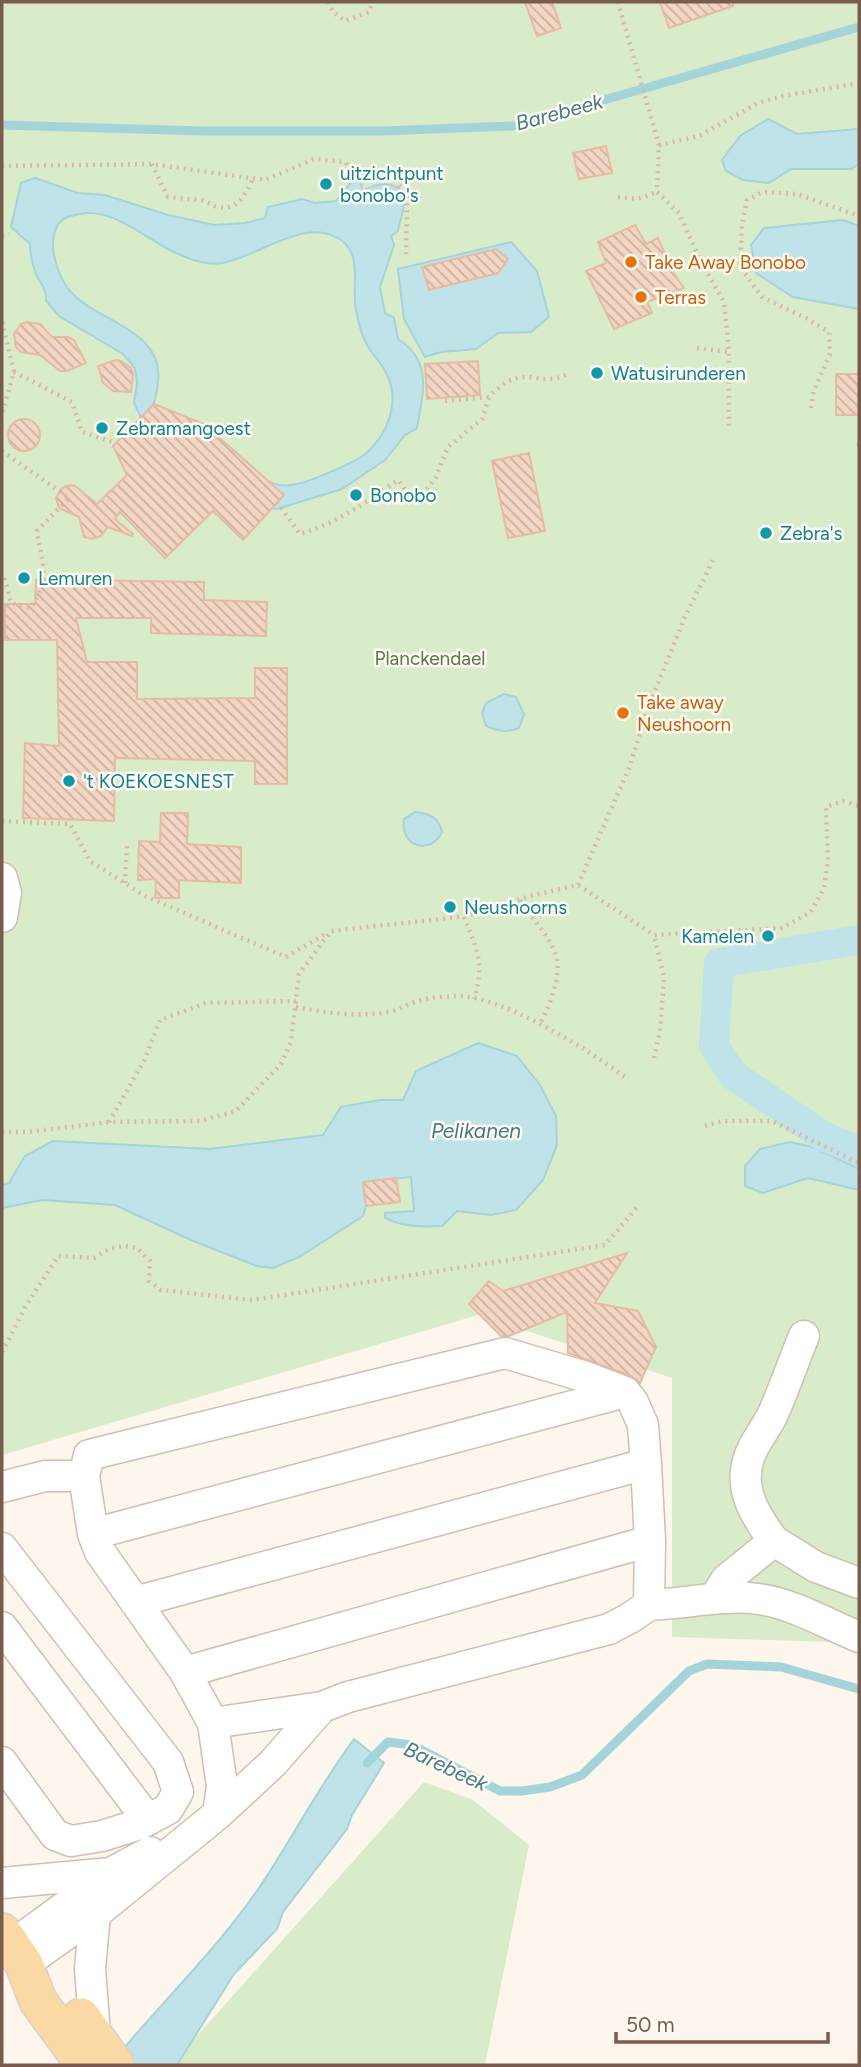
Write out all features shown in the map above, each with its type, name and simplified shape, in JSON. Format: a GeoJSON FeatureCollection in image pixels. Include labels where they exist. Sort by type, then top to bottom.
{"type":"FeatureCollection","features":[{"type":"Feature","properties":{"kind":"main road"},"geometry":{"type":"LineString","coordinates":[[12,1947],[38,2001],[90,2050],[115,2065]]}},
{"type":"Feature","properties":{"kind":"lane"},"geometry":{"type":"LineString","coordinates":[[2,878],[6,893],[2,917]]}},
{"type":"Feature","properties":{"kind":"lane"},"geometry":{"type":"LineString","coordinates":[[804,1336],[773,1414],[752,1451],[745,1470],[746,1492],[751,1507],[774,1541],[816,1567],[859,1583]]}},
{"type":"Feature","properties":{"kind":"lane"},"geometry":{"type":"LineString","coordinates":[[218,1814],[222,1786],[213,1723],[186,1672],[100,1552],[93,1534],[84,1476],[89,1455],[505,1353],[586,1377],[625,1392],[633,1402],[643,1424],[650,1541],[649,1605]]}},
{"type":"Feature","properties":{"kind":"lane"},"geometry":{"type":"LineString","coordinates":[[93,1534],[625,1392]]}},
{"type":"Feature","properties":{"kind":"lane"},"geometry":{"type":"LineString","coordinates":[[135,1602],[646,1464]]}},
{"type":"Feature","properties":{"kind":"lane"},"geometry":{"type":"LineString","coordinates":[[2,1487],[45,1476],[84,1476]]}},
{"type":"Feature","properties":{"kind":"lane"},"geometry":{"type":"LineString","coordinates":[[186,1672],[650,1541]]}},
{"type":"Feature","properties":{"kind":"lane"},"geometry":{"type":"LineString","coordinates":[[714,1599],[726,1580],[774,1541]]}},
{"type":"Feature","properties":{"kind":"lane"},"geometry":{"type":"LineString","coordinates":[[2,1548],[168,1762],[178,1792],[168,1809],[148,1820],[102,1836],[71,1840],[55,1835],[2,1762]]}},
{"type":"Feature","properties":{"kind":"lane"},"geometry":{"type":"LineString","coordinates":[[213,1723],[323,1707],[348,1697],[609,1629],[649,1605],[714,1599],[758,1599],[778,1604],[859,1637]]}},
{"type":"Feature","properties":{"kind":"lane"},"geometry":{"type":"LineString","coordinates":[[2,1627],[148,1820]]}},
{"type":"Feature","properties":{"kind":"lane"},"geometry":{"type":"LineString","coordinates":[[12,1947],[95,1914],[218,1814],[273,1763],[323,1707]]}},
{"type":"Feature","properties":{"kind":"lane"},"geometry":{"type":"LineString","coordinates":[[12,1947],[111,1873],[218,1814]]}},
{"type":"Feature","properties":{"kind":"lane"},"geometry":{"type":"LineString","coordinates":[[2,1883],[111,1873]]}},
{"type":"Feature","properties":{"kind":"lane"},"geometry":{"type":"LineString","coordinates":[[90,2050],[90,1968],[95,1914]]}},
{"type":"Feature","properties":{"kind":"path"},"geometry":{"type":"LineString","coordinates":[[328,2],[333,12],[345,20],[369,12],[372,2]]}},
{"type":"Feature","properties":{"kind":"path"},"geometry":{"type":"LineString","coordinates":[[618,2],[659,145],[657,192],[679,213],[701,262],[724,302],[729,352],[729,427]]}},
{"type":"Feature","properties":{"kind":"path"},"geometry":{"type":"LineString","coordinates":[[659,145],[699,136],[758,103],[859,83]]}},
{"type":"Feature","properties":{"kind":"path"},"geometry":{"type":"LineString","coordinates":[[2,166],[151,164],[265,180],[314,159],[345,162],[354,175],[366,180],[391,177],[407,193],[406,257]]}},
{"type":"Feature","properties":{"kind":"path"},"geometry":{"type":"LineString","coordinates":[[151,164],[167,196],[205,201],[212,206],[235,205],[245,196],[253,178]]}},
{"type":"Feature","properties":{"kind":"path"},"geometry":{"type":"LineString","coordinates":[[618,197],[638,199],[657,192]]}},
{"type":"Feature","properties":{"kind":"path"},"geometry":{"type":"LineString","coordinates":[[811,408],[814,390],[830,354],[829,332],[806,317],[762,297],[740,267],[741,224],[747,200],[763,192],[797,194],[859,215]]}},
{"type":"Feature","properties":{"kind":"path"},"geometry":{"type":"LineString","coordinates":[[2,236],[9,234]]}},
{"type":"Feature","properties":{"kind":"path"},"geometry":{"type":"LineString","coordinates":[[2,322],[14,372],[2,413]]}},
{"type":"Feature","properties":{"kind":"path"},"geometry":{"type":"LineString","coordinates":[[697,348],[729,352]]}},
{"type":"Feature","properties":{"kind":"path"},"geometry":{"type":"LineString","coordinates":[[14,372],[72,402],[82,432],[116,443]]}},
{"type":"Feature","properties":{"kind":"path"},"geometry":{"type":"LineString","coordinates":[[277,502],[300,534],[359,508],[398,480],[414,501],[420,498],[436,477],[448,447],[482,419],[489,397],[503,382],[527,376],[558,380],[567,374]]}},
{"type":"Feature","properties":{"kind":"path"},"geometry":{"type":"LineString","coordinates":[[445,401],[489,397]]}},
{"type":"Feature","properties":{"kind":"path"},"geometry":{"type":"LineString","coordinates":[[2,451],[69,498],[37,531],[40,556],[46,569],[39,596],[30,608],[11,603],[2,575]]}},
{"type":"Feature","properties":{"kind":"path"},"geometry":{"type":"LineString","coordinates":[[578,885],[629,768],[648,708],[679,632],[715,556]]}},
{"type":"Feature","properties":{"kind":"path"},"geometry":{"type":"LineString","coordinates":[[2,821],[70,824],[90,862],[145,896],[286,957],[331,931],[464,916],[578,885],[654,935],[782,928],[811,912],[824,888],[828,861],[826,807],[843,801],[859,806]]}},
{"type":"Feature","properties":{"kind":"path"},"geometry":{"type":"LineString","coordinates":[[125,883],[127,844]]}},
{"type":"Feature","properties":{"kind":"path"},"geometry":{"type":"LineString","coordinates":[[520,900],[551,944],[557,959],[555,989],[540,1026]]}},
{"type":"Feature","properties":{"kind":"path"},"geometry":{"type":"LineString","coordinates":[[464,916],[481,962],[480,981],[474,999]]}},
{"type":"Feature","properties":{"kind":"path"},"geometry":{"type":"LineString","coordinates":[[2,1132],[27,1132],[109,1122],[200,1121],[236,1111],[281,1064],[291,1042],[299,974],[331,931]]}},
{"type":"Feature","properties":{"kind":"path"},"geometry":{"type":"LineString","coordinates":[[654,935],[664,977],[660,1031],[654,1058]]}},
{"type":"Feature","properties":{"kind":"path"},"geometry":{"type":"LineString","coordinates":[[109,1122],[144,1061],[160,1020],[206,1003],[296,1004],[357,1015],[392,1011],[422,1000],[457,995],[490,1002],[540,1026],[590,1052],[626,1078]]}},
{"type":"Feature","properties":{"kind":"path"},"geometry":{"type":"LineString","coordinates":[[705,1126],[723,1121],[772,1121],[859,1163]]}},
{"type":"Feature","properties":{"kind":"path"},"geometry":{"type":"LineString","coordinates":[[2,1352],[26,1306],[58,1256],[94,1258],[109,1249],[125,1246],[137,1248],[150,1261],[149,1281],[161,1290],[252,1300],[605,1245],[639,1205]]}},
{"type":"Feature","properties":{"kind":"green space","name":"Planckendael"},"geometry":{"type":"Polygon","coordinates":[[[2,2],[859,2],[859,1649],[830,1642],[672,1637],[672,1378],[478,1315],[2,1455],[2,2]]]}},
{"type":"Feature","properties":{"kind":"green space"},"geometry":{"type":"Polygon","coordinates":[[[424,1782],[473,1800],[529,1845],[485,2065],[177,2065],[187,2047],[424,1782]]]}},
{"type":"Feature","properties":{"kind":"water"},"geometry":{"type":"Polygon","coordinates":[[[768,119],[797,134],[859,129],[859,164],[851,169],[791,169],[769,183],[743,180],[726,171],[722,160],[740,136],[768,119]]]}},
{"type":"Feature","properties":{"kind":"water"},"geometry":{"type":"Polygon","coordinates":[[[35,178],[78,193],[105,195],[168,215],[214,225],[245,223],[265,218],[268,207],[302,199],[315,203],[336,201],[354,179],[360,181],[363,191],[388,184],[399,189],[404,202],[403,209],[398,231],[391,236],[394,245],[380,287],[385,313],[394,318],[398,339],[417,357],[421,368],[423,390],[417,428],[405,435],[385,460],[342,489],[277,509],[243,505],[265,480],[278,485],[293,485],[354,461],[372,447],[386,427],[392,405],[390,382],[367,345],[360,328],[355,301],[354,263],[348,247],[341,240],[327,234],[313,232],[282,240],[236,259],[210,264],[176,253],[128,225],[102,214],[88,213],[63,220],[54,233],[53,246],[60,276],[65,285],[84,303],[141,339],[151,350],[157,364],[155,399],[141,418],[134,403],[137,383],[135,368],[123,354],[59,316],[46,301],[45,290],[32,263],[30,244],[11,227],[21,183],[35,178]]]}},
{"type":"Feature","properties":{"kind":"water"},"geometry":{"type":"Polygon","coordinates":[[[843,220],[859,226],[859,309],[793,297],[756,273],[751,245],[764,228],[843,220]]]}},
{"type":"Feature","properties":{"kind":"water"},"geometry":{"type":"Polygon","coordinates":[[[511,242],[537,271],[549,317],[531,332],[498,333],[476,349],[441,352],[425,357],[404,319],[398,269],[511,242]]]}},
{"type":"Feature","properties":{"kind":"water"},"geometry":{"type":"Polygon","coordinates":[[[504,694],[516,697],[524,714],[519,728],[503,731],[486,726],[482,713],[486,703],[504,694]]]}},
{"type":"Feature","properties":{"kind":"water"},"geometry":{"type":"Polygon","coordinates":[[[415,812],[429,815],[438,822],[442,832],[431,844],[417,845],[407,836],[404,819],[415,812]]]}},
{"type":"Feature","properties":{"kind":"water","name":"Pelikanen"},"geometry":{"type":"Polygon","coordinates":[[[478,1043],[517,1056],[540,1085],[556,1116],[557,1145],[543,1180],[516,1210],[491,1215],[457,1211],[442,1226],[406,1225],[385,1218],[385,1213],[414,1211],[411,1177],[363,1182],[366,1206],[363,1216],[299,1257],[273,1268],[257,1266],[191,1240],[115,1205],[42,1200],[2,1208],[2,1185],[9,1183],[25,1156],[53,1141],[210,1149],[323,1135],[341,1107],[380,1100],[403,1100],[416,1071],[478,1043]]]}},
{"type":"Feature","properties":{"kind":"water"},"geometry":{"type":"Polygon","coordinates":[[[790,1142],[813,1147],[859,1169],[859,1190],[808,1178],[763,1193],[745,1186],[745,1166],[760,1149],[790,1142]]]}},
{"type":"Feature","properties":{"kind":"water"},"geometry":{"type":"Polygon","coordinates":[[[354,1739],[384,1763],[352,1815],[347,1829],[283,1912],[277,1929],[234,1974],[177,2065],[136,2065],[124,2048],[244,1909],[354,1739]]]}},
{"type":"Feature","properties":{"kind":"building"},"geometry":{"type":"Polygon","coordinates":[[[525,2],[552,2],[561,28],[537,36],[525,2]]]}},
{"type":"Feature","properties":{"kind":"building"},"geometry":{"type":"Polygon","coordinates":[[[660,2],[733,2],[733,6],[669,28],[660,2]]]}},
{"type":"Feature","properties":{"kind":"building"},"geometry":{"type":"Polygon","coordinates":[[[606,146],[612,173],[579,179],[573,153],[606,146]]]}},
{"type":"Feature","properties":{"kind":"building"},"geometry":{"type":"Polygon","coordinates":[[[635,225],[646,244],[658,238],[674,274],[684,288],[647,302],[652,313],[614,329],[586,271],[606,263],[598,242],[635,225]]]}},
{"type":"Feature","properties":{"kind":"building"},"geometry":{"type":"Polygon","coordinates":[[[496,249],[508,259],[498,273],[429,290],[422,267],[496,249]]]}},
{"type":"Feature","properties":{"kind":"building"},"geometry":{"type":"Polygon","coordinates":[[[21,324],[40,324],[52,337],[68,337],[74,340],[86,363],[60,371],[40,355],[21,352],[16,347],[14,334],[21,324]]]}},
{"type":"Feature","properties":{"kind":"building"},"geometry":{"type":"Polygon","coordinates":[[[116,360],[131,368],[131,392],[113,391],[103,383],[98,366],[116,360]]]}},
{"type":"Feature","properties":{"kind":"building"},"geometry":{"type":"Polygon","coordinates":[[[478,361],[480,395],[427,399],[425,364],[478,361]]]}},
{"type":"Feature","properties":{"kind":"building"},"geometry":{"type":"Polygon","coordinates":[[[836,374],[859,374],[859,415],[836,415],[836,374]]]}},
{"type":"Feature","properties":{"kind":"building"},"geometry":{"type":"Polygon","coordinates":[[[154,404],[204,424],[284,495],[243,540],[213,511],[165,558],[120,512],[115,519],[133,534],[132,536],[108,527],[101,536],[92,539],[84,537],[79,517],[59,508],[56,498],[66,486],[74,485],[97,504],[127,475],[113,446],[154,404]]]}},
{"type":"Feature","properties":{"kind":"building"},"geometry":{"type":"Polygon","coordinates":[[[24,419],[35,424],[40,435],[35,446],[24,451],[13,446],[8,435],[13,424],[24,419]]]}},
{"type":"Feature","properties":{"kind":"building"},"geometry":{"type":"Polygon","coordinates":[[[529,453],[545,531],[508,538],[492,461],[529,453]]]}},
{"type":"Feature","properties":{"kind":"building"},"geometry":{"type":"Polygon","coordinates":[[[65,577],[66,580],[204,582],[204,600],[267,602],[266,636],[151,633],[151,618],[76,618],[87,662],[137,662],[137,699],[255,698],[255,668],[287,668],[287,784],[255,784],[255,761],[115,758],[114,821],[23,818],[25,743],[59,746],[57,640],[5,640],[5,604],[35,604],[36,580],[57,580],[65,577]]]}},
{"type":"Feature","properties":{"kind":"building"},"geometry":{"type":"Polygon","coordinates":[[[161,813],[188,813],[187,844],[241,847],[241,883],[179,880],[179,898],[155,898],[156,879],[138,880],[139,841],[160,842],[161,813]]]}},
{"type":"Feature","properties":{"kind":"building"},"geometry":{"type":"Polygon","coordinates":[[[396,1178],[400,1202],[366,1206],[363,1182],[396,1178]]]}},
{"type":"Feature","properties":{"kind":"building"},"geometry":{"type":"Polygon","coordinates":[[[627,1253],[595,1303],[638,1311],[656,1347],[640,1383],[631,1376],[568,1353],[567,1312],[509,1336],[501,1336],[469,1304],[489,1281],[503,1291],[627,1253]]]}},
{"type":"Feature","properties":{"kind":"waterway","name":"Barebeek"},"geometry":{"type":"LineString","coordinates":[[2,125],[203,131],[382,131],[513,126],[859,27]]}},
{"type":"Feature","properties":{"kind":"waterway"},"geometry":{"type":"LineString","coordinates":[[859,940],[719,963],[714,1046],[733,1075],[823,1136],[859,1151]]}},
{"type":"Feature","properties":{"kind":"waterway","name":"Barebeek"},"geometry":{"type":"LineString","coordinates":[[367,1763],[388,1742],[412,1745],[500,1791],[550,1787],[582,1775],[689,1671],[707,1664],[781,1667],[859,1689]]}},
{"type":"Feature","properties":{"kind":"place","name":"uitzichtpunt bonobo's"},"geometry":{"type":"Point","coordinates":[326,184]}},
{"type":"Feature","properties":{"kind":"place","name":"Take Away Bonobo"},"geometry":{"type":"Point","coordinates":[631,262]}},
{"type":"Feature","properties":{"kind":"place","name":"Terras"},"geometry":{"type":"Point","coordinates":[641,297]}},
{"type":"Feature","properties":{"kind":"place","name":"Watusirunderen"},"geometry":{"type":"Point","coordinates":[597,373]}},
{"type":"Feature","properties":{"kind":"place","name":"Zebramangoest"},"geometry":{"type":"Point","coordinates":[102,428]}},
{"type":"Feature","properties":{"kind":"place","name":"Bonobo"},"geometry":{"type":"Point","coordinates":[356,495]}},
{"type":"Feature","properties":{"kind":"place","name":"Zebra's"},"geometry":{"type":"Point","coordinates":[766,533]}},
{"type":"Feature","properties":{"kind":"place","name":"Lemuren"},"geometry":{"type":"Point","coordinates":[24,578]}},
{"type":"Feature","properties":{"kind":"place","name":"Take away Neushoorn"},"geometry":{"type":"Point","coordinates":[623,713]}},
{"type":"Feature","properties":{"kind":"place","name":"'t KOEKOESNEST"},"geometry":{"type":"Point","coordinates":[69,781]}},
{"type":"Feature","properties":{"kind":"place","name":"Neushoorns"},"geometry":{"type":"Point","coordinates":[450,907]}},
{"type":"Feature","properties":{"kind":"place","name":"Kamelen"},"geometry":{"type":"Point","coordinates":[768,936]}}]}
